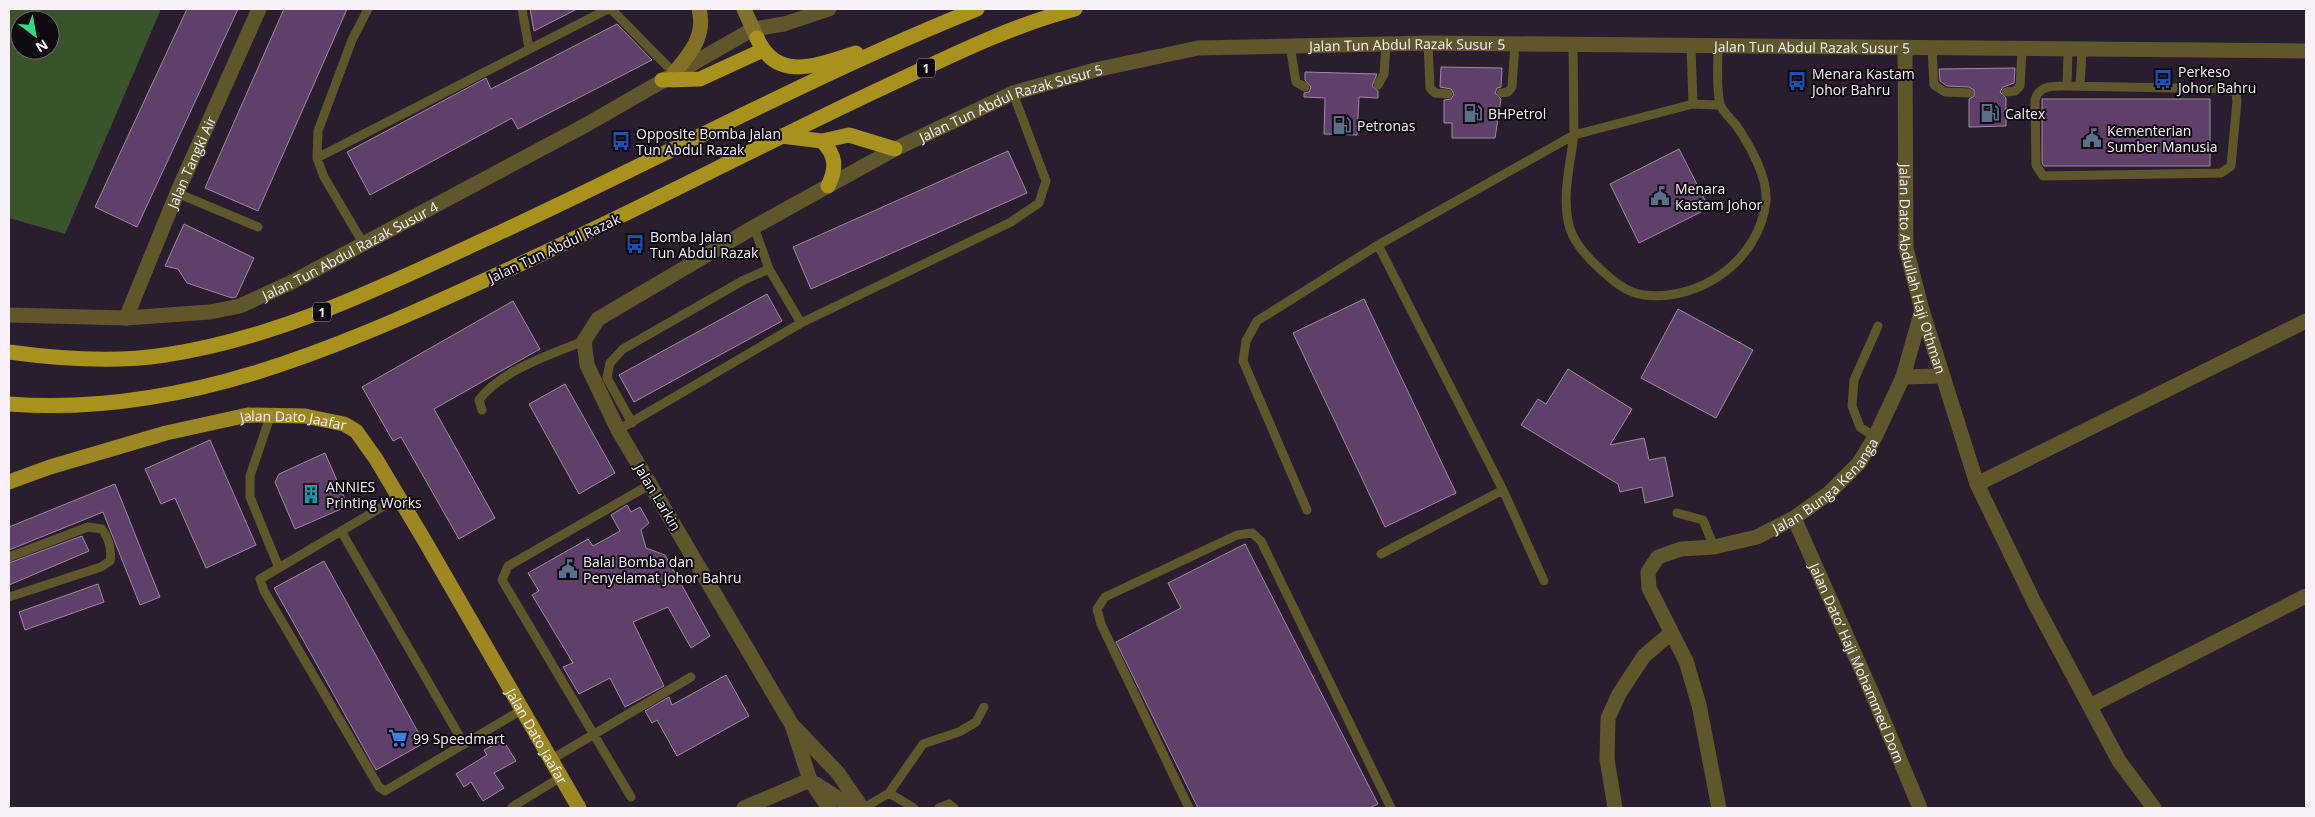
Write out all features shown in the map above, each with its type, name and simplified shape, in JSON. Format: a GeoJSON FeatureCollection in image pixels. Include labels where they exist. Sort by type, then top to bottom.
{"type":"FeatureCollection","features":[{"type":"Feature","properties":{"kind":"highway","name":"1"},"geometry":{"type":"LineString","coordinates":[[9,352],[89,359],[164,356],[234,341],[273,329],[343,304],[429,266],[614,180],[901,39],[977,9]]}},
{"type":"Feature","properties":{"kind":"highway","name":"Jalan Tun Abdul Razak"},"geometry":{"type":"LineString","coordinates":[[9,404],[88,405],[168,394],[250,375],[290,363],[390,323],[534,258],[780,136],[1020,26],[1075,9]]}},
{"type":"Feature","properties":{"kind":"highway"},"geometry":{"type":"LineString","coordinates":[[758,39],[776,62],[785,65],[812,66],[901,39]]}},
{"type":"Feature","properties":{"kind":"highway"},"geometry":{"type":"LineString","coordinates":[[780,136],[822,141],[849,135],[895,150]]}},
{"type":"Feature","properties":{"kind":"highway"},"geometry":{"type":"LineString","coordinates":[[822,141],[833,155],[834,174],[828,186]]}},
{"type":"Feature","properties":{"kind":"main road"},"geometry":{"type":"LineString","coordinates":[[668,77],[694,50],[701,24],[699,9]]}},
{"type":"Feature","properties":{"kind":"main road"},"geometry":{"type":"LineString","coordinates":[[744,9],[758,39]]}},
{"type":"Feature","properties":{"kind":"main road","name":"Jalan Dato Jaafar"},"geometry":{"type":"LineString","coordinates":[[9,482],[50,467],[166,433],[225,419],[271,414],[324,419],[344,424],[356,431],[376,459],[579,808]]}},
{"type":"Feature","properties":{"kind":"street","name":"Jalan Tangki Air"},"geometry":{"type":"LineString","coordinates":[[126,318],[178,192],[259,9]]}},
{"type":"Feature","properties":{"kind":"street"},"geometry":{"type":"LineString","coordinates":[[668,77],[694,72],[784,24],[829,9]]}},
{"type":"Feature","properties":{"kind":"street","name":"Jalan Tun Abdul Razak Susur 5"},"geometry":{"type":"LineString","coordinates":[[584,341],[598,319],[754,227],[895,150],[1013,93],[1104,68],[1198,48],[1428,43],[2306,52]]}},
{"type":"Feature","properties":{"kind":"street","name":"Jalan Dato Abdullah Haji Othman"},"geometry":{"type":"LineString","coordinates":[[1905,49],[1906,248],[1922,310],[1977,484],[2034,602],[2118,761],[2154,808]]}},
{"type":"Feature","properties":{"kind":"street","name":"Jalan Tun Abdul Razak Susur 4"},"geometry":{"type":"LineString","coordinates":[[9,315],[126,318],[210,312],[240,306],[292,282],[363,242],[575,130],[668,77]]}},
{"type":"Feature","properties":{"kind":"street","name":"Jalan Bunga Kenanga"},"geometry":{"type":"LineString","coordinates":[[1671,633],[1649,588],[1648,572],[1658,557],[1682,549],[1714,547],[1757,537],[1794,518],[1829,493],[1859,463],[1875,437],[1903,377],[1922,310]]}},
{"type":"Feature","properties":{"kind":"street"},"geometry":{"type":"LineString","coordinates":[[1977,484],[2306,321]]}},
{"type":"Feature","properties":{"kind":"street","name":"Jalan Larkin"},"geometry":{"type":"LineString","coordinates":[[584,341],[587,365],[618,430],[792,725],[810,780],[829,808]]}},
{"type":"Feature","properties":{"kind":"street"},"geometry":{"type":"LineString","coordinates":[[1903,377],[1942,376]]}},
{"type":"Feature","properties":{"kind":"street","name":"Jalan Dato’ Haji Mohammed Dom"},"geometry":{"type":"LineString","coordinates":[[1794,518],[1875,700],[1920,808]]}},
{"type":"Feature","properties":{"kind":"street"},"geometry":{"type":"LineString","coordinates":[[2090,706],[2306,596]]}},
{"type":"Feature","properties":{"kind":"street"},"geometry":{"type":"LineString","coordinates":[[1615,808],[1607,759],[1608,718],[1619,694],[1644,656],[1671,633],[1686,661],[1699,705],[1719,808]]}},
{"type":"Feature","properties":{"kind":"street","name":"Jalan Larkin"},"geometry":{"type":"LineString","coordinates":[[792,725],[838,772],[863,808]]}},
{"type":"Feature","properties":{"kind":"street"},"geometry":{"type":"LineString","coordinates":[[744,808],[810,780],[852,808]]}},
{"type":"Feature","properties":{"kind":"lane"},"geometry":{"type":"LineString","coordinates":[[363,242],[324,177],[317,158],[318,131],[352,40],[368,9]]}},
{"type":"Feature","properties":{"kind":"lane"},"geometry":{"type":"LineString","coordinates":[[522,9],[529,48]]}},
{"type":"Feature","properties":{"kind":"lane"},"geometry":{"type":"LineString","coordinates":[[317,158],[529,48],[610,9],[668,77]]}},
{"type":"Feature","properties":{"kind":"lane"},"geometry":{"type":"LineString","coordinates":[[1428,43],[1430,88],[1435,93],[1448,94]]}},
{"type":"Feature","properties":{"kind":"lane"},"geometry":{"type":"LineString","coordinates":[[1378,85],[1384,74],[1386,44]]}},
{"type":"Feature","properties":{"kind":"lane"},"geometry":{"type":"LineString","coordinates":[[1501,94],[1512,87],[1515,44]]}},
{"type":"Feature","properties":{"kind":"lane"},"geometry":{"type":"LineString","coordinates":[[1573,45],[1574,135],[1566,194],[1570,230],[1588,257],[1617,285],[1643,295],[1681,293],[1706,284],[1726,272],[1740,259],[1759,229],[1766,199],[1760,170],[1746,141],[1720,105],[1718,47]]}},
{"type":"Feature","properties":{"kind":"lane"},"geometry":{"type":"LineString","coordinates":[[1290,46],[1296,82],[1305,87]]}},
{"type":"Feature","properties":{"kind":"lane"},"geometry":{"type":"LineString","coordinates":[[1691,46],[1693,104]]}},
{"type":"Feature","properties":{"kind":"lane"},"geometry":{"type":"LineString","coordinates":[[1932,49],[1934,85],[1945,92],[1969,93]]}},
{"type":"Feature","properties":{"kind":"lane"},"geometry":{"type":"LineString","coordinates":[[2006,92],[2015,91],[2020,86],[2022,50]]}},
{"type":"Feature","properties":{"kind":"lane"},"geometry":{"type":"LineString","coordinates":[[2067,86],[2075,50]]}},
{"type":"Feature","properties":{"kind":"lane"},"geometry":{"type":"LineString","coordinates":[[2075,50],[2080,86]]}},
{"type":"Feature","properties":{"kind":"lane"},"geometry":{"type":"LineString","coordinates":[[2080,86],[2218,87],[2231,89],[2236,94],[2238,101],[2231,166],[2221,173],[2043,176],[2036,165],[2037,93],[2048,87],[2080,86]]}},
{"type":"Feature","properties":{"kind":"lane"},"geometry":{"type":"LineString","coordinates":[[618,430],[632,424],[801,323],[1011,222],[1039,203],[1046,181],[1013,93]]}},
{"type":"Feature","properties":{"kind":"lane"},"geometry":{"type":"LineString","coordinates":[[1307,510],[1243,361],[1246,341],[1257,322],[1378,245],[1574,135],[1693,104],[1720,105]]}},
{"type":"Feature","properties":{"kind":"lane"},"geometry":{"type":"LineString","coordinates":[[178,192],[258,226]]}},
{"type":"Feature","properties":{"kind":"lane"},"geometry":{"type":"LineString","coordinates":[[754,227],[768,269],[801,323]]}},
{"type":"Feature","properties":{"kind":"lane"},"geometry":{"type":"LineString","coordinates":[[1378,245],[1502,490],[1544,581]]}},
{"type":"Feature","properties":{"kind":"lane"},"geometry":{"type":"LineString","coordinates":[[632,424],[607,378],[610,363],[623,350],[744,280],[768,269]]}},
{"type":"Feature","properties":{"kind":"lane"},"geometry":{"type":"LineString","coordinates":[[1875,437],[1860,427],[1852,406],[1854,380],[1878,326]]}},
{"type":"Feature","properties":{"kind":"lane"},"geometry":{"type":"LineString","coordinates":[[482,410],[480,400],[492,386],[548,355],[584,341]]}},
{"type":"Feature","properties":{"kind":"lane"},"geometry":{"type":"LineString","coordinates":[[271,414],[250,476],[250,497],[279,568]]}},
{"type":"Feature","properties":{"kind":"lane"},"geometry":{"type":"LineString","coordinates":[[631,797],[502,580],[508,566],[651,484]]}},
{"type":"Feature","properties":{"kind":"lane"},"geometry":{"type":"LineString","coordinates":[[1381,554],[1502,490]]}},
{"type":"Feature","properties":{"kind":"lane"},"geometry":{"type":"LineString","coordinates":[[399,497],[260,579],[260,585],[379,787],[385,791],[523,709]]}},
{"type":"Feature","properties":{"kind":"lane"},"geometry":{"type":"LineString","coordinates":[[1677,513],[1703,520],[1714,547]]}},
{"type":"Feature","properties":{"kind":"lane"},"geometry":{"type":"LineString","coordinates":[[9,557],[88,526],[102,529],[108,538],[112,552],[110,560],[101,567],[9,598]]}},
{"type":"Feature","properties":{"kind":"lane"},"geometry":{"type":"LineString","coordinates":[[341,531],[464,744]]}},
{"type":"Feature","properties":{"kind":"lane"},"geometry":{"type":"LineString","coordinates":[[1189,808],[1101,624],[1097,609],[1105,598],[1237,535],[1252,533],[1261,541],[1391,808]]}},
{"type":"Feature","properties":{"kind":"lane"},"geometry":{"type":"LineString","coordinates":[[552,759],[691,677]]}},
{"type":"Feature","properties":{"kind":"lane"},"geometry":{"type":"LineString","coordinates":[[863,808],[889,793],[923,744],[959,732],[976,722],[984,707]]}},
{"type":"Feature","properties":{"kind":"lane"},"geometry":{"type":"LineString","coordinates":[[512,807],[561,777]]}},
{"type":"Feature","properties":{"kind":"lane"},"geometry":{"type":"LineString","coordinates":[[889,793],[914,808]]}},
{"type":"Feature","properties":{"kind":"lane"},"geometry":{"type":"LineString","coordinates":[[939,808],[949,804],[954,808]]}},
{"type":"Feature","properties":{"kind":"green space"},"geometry":{"type":"Polygon","coordinates":[[[9,9],[161,9],[65,234],[9,218],[9,9]]]}},
{"type":"Feature","properties":{"kind":"building"},"geometry":{"type":"Polygon","coordinates":[[[187,9],[238,9],[137,227],[95,207],[187,9]]]}},
{"type":"Feature","properties":{"kind":"building"},"geometry":{"type":"Polygon","coordinates":[[[284,9],[347,9],[258,211],[205,188],[284,9]]]}},
{"type":"Feature","properties":{"kind":"building"},"geometry":{"type":"Polygon","coordinates":[[[530,9],[577,9],[534,31],[530,9]]]}},
{"type":"Feature","properties":{"kind":"building"},"geometry":{"type":"Polygon","coordinates":[[[617,24],[652,60],[518,129],[512,118],[370,195],[347,152],[486,78],[491,89],[617,24]]]}},
{"type":"Feature","properties":{"kind":"building"},"geometry":{"type":"Polygon","coordinates":[[[1441,67],[1502,68],[1501,87],[1497,88],[1495,93],[1501,99],[1495,138],[1452,138],[1452,123],[1444,123],[1444,100],[1451,99],[1454,94],[1451,89],[1440,87],[1441,67]]]}},
{"type":"Feature","properties":{"kind":"building"},"geometry":{"type":"Polygon","coordinates":[[[2015,68],[2014,83],[2003,87],[2000,92],[2006,98],[2006,126],[1969,127],[1969,99],[1974,96],[1974,90],[1969,87],[1947,86],[1940,81],[1939,69],[2015,68]]]}},
{"type":"Feature","properties":{"kind":"building"},"geometry":{"type":"Polygon","coordinates":[[[1305,72],[1377,74],[1372,86],[1378,91],[1378,98],[1359,97],[1357,135],[1324,134],[1325,98],[1304,97],[1304,93],[1309,92],[1311,87],[1305,80],[1305,72]]]}},
{"type":"Feature","properties":{"kind":"building"},"geometry":{"type":"Polygon","coordinates":[[[2042,99],[2210,99],[2210,166],[2044,166],[2042,163],[2042,99]]]}},
{"type":"Feature","properties":{"kind":"building","name":"Menara Kastam Johor"},"geometry":{"type":"Polygon","coordinates":[[[1679,149],[1709,208],[1639,243],[1610,184],[1679,149]]]}},
{"type":"Feature","properties":{"kind":"building"},"geometry":{"type":"Polygon","coordinates":[[[1008,151],[1027,193],[811,289],[793,247],[1008,151]]]}},
{"type":"Feature","properties":{"kind":"building"},"geometry":{"type":"Polygon","coordinates":[[[184,224],[254,258],[236,297],[232,298],[187,283],[178,269],[165,266],[184,224]]]}},
{"type":"Feature","properties":{"kind":"building"},"geometry":{"type":"Polygon","coordinates":[[[767,294],[782,321],[634,402],[619,375],[767,294]]]}},
{"type":"Feature","properties":{"kind":"building"},"geometry":{"type":"Polygon","coordinates":[[[1364,299],[1456,493],[1385,527],[1293,333],[1364,299]]]}},
{"type":"Feature","properties":{"kind":"building"},"geometry":{"type":"Polygon","coordinates":[[[513,301],[540,349],[434,409],[495,518],[459,539],[401,437],[393,441],[362,387],[513,301]]]}},
{"type":"Feature","properties":{"kind":"building"},"geometry":{"type":"Polygon","coordinates":[[[1678,309],[1753,350],[1716,418],[1641,378],[1678,309]]]}},
{"type":"Feature","properties":{"kind":"building"},"geometry":{"type":"Polygon","coordinates":[[[1568,369],[1632,409],[1610,445],[1644,438],[1649,460],[1665,457],[1673,496],[1645,503],[1642,487],[1620,492],[1618,484],[1521,425],[1538,399],[1546,404],[1568,369]]]}},
{"type":"Feature","properties":{"kind":"building"},"geometry":{"type":"Polygon","coordinates":[[[565,384],[615,473],[579,494],[529,404],[565,384]]]}},
{"type":"Feature","properties":{"kind":"building"},"geometry":{"type":"Polygon","coordinates":[[[210,440],[256,545],[206,568],[175,498],[161,504],[145,469],[210,440]]]}},
{"type":"Feature","properties":{"kind":"building","name":"ANNIES Printing Works"},"geometry":{"type":"Polygon","coordinates":[[[325,453],[348,506],[295,529],[275,482],[279,474],[325,453]]]}},
{"type":"Feature","properties":{"kind":"building"},"geometry":{"type":"Polygon","coordinates":[[[115,484],[160,597],[140,605],[103,512],[9,550],[9,527],[115,484]]]}},
{"type":"Feature","properties":{"kind":"building"},"geometry":{"type":"Polygon","coordinates":[[[627,505],[631,512],[640,507],[649,523],[641,530],[646,548],[665,555],[710,636],[691,648],[668,607],[633,622],[664,686],[625,707],[610,678],[579,694],[563,667],[573,663],[532,595],[539,591],[528,573],[588,539],[593,546],[620,531],[611,515],[627,505]]]}},
{"type":"Feature","properties":{"kind":"building"},"geometry":{"type":"Polygon","coordinates":[[[82,536],[89,551],[9,585],[9,563],[82,536]]]}},
{"type":"Feature","properties":{"kind":"building"},"geometry":{"type":"Polygon","coordinates":[[[1245,544],[1378,804],[1369,808],[1198,808],[1116,642],[1181,608],[1168,583],[1245,544]]]}},
{"type":"Feature","properties":{"kind":"building"},"geometry":{"type":"Polygon","coordinates":[[[324,561],[424,743],[376,770],[274,588],[324,561]]]}},
{"type":"Feature","properties":{"kind":"building"},"geometry":{"type":"Polygon","coordinates":[[[98,584],[104,602],[25,630],[19,612],[98,584]]]}},
{"type":"Feature","properties":{"kind":"building"},"geometry":{"type":"Polygon","coordinates":[[[726,675],[749,716],[677,756],[657,720],[652,723],[645,711],[669,697],[672,705],[726,675]]]}},
{"type":"Feature","properties":{"kind":"building"},"geometry":{"type":"Polygon","coordinates":[[[503,740],[516,761],[494,773],[504,788],[483,801],[471,782],[464,787],[456,774],[487,755],[484,750],[503,740]]]}},
{"type":"Feature","properties":{"kind":"place","name":"Perkeso Johor Bahru"},"geometry":{"type":"Point","coordinates":[2163,79]}},
{"type":"Feature","properties":{"kind":"place","name":"Menara Kastam Johor Bahru"},"geometry":{"type":"Point","coordinates":[1797,81]}},
{"type":"Feature","properties":{"kind":"place","name":"BHPetrol"},"geometry":{"type":"Point","coordinates":[1473,113]}},
{"type":"Feature","properties":{"kind":"place","name":"Caltex"},"geometry":{"type":"Point","coordinates":[1990,113]}},
{"type":"Feature","properties":{"kind":"place","name":"Petronas"},"geometry":{"type":"Point","coordinates":[1342,125]}},
{"type":"Feature","properties":{"kind":"place","name":"Kementerian Sumber Manusia"},"geometry":{"type":"Point","coordinates":[2092,138]}},
{"type":"Feature","properties":{"kind":"place","name":"Opposite Bomba Jalan Tun Abdul Razak"},"geometry":{"type":"Point","coordinates":[621,141]}},
{"type":"Feature","properties":{"kind":"place","name":"Menara Kastam Johor"},"geometry":{"type":"Point","coordinates":[1660,196]}},
{"type":"Feature","properties":{"kind":"place","name":"Bomba Jalan Tun Abdul Razak"},"geometry":{"type":"Point","coordinates":[635,244]}},
{"type":"Feature","properties":{"kind":"place","name":"ANNIES Printing Works"},"geometry":{"type":"Point","coordinates":[311,494]}},
{"type":"Feature","properties":{"kind":"place","name":"Balai Bomba dan Penyelamat Johor Bahru"},"geometry":{"type":"Point","coordinates":[568,569]}},
{"type":"Feature","properties":{"kind":"place","name":"99 Speedmart"},"geometry":{"type":"Point","coordinates":[398,738]}}]}
